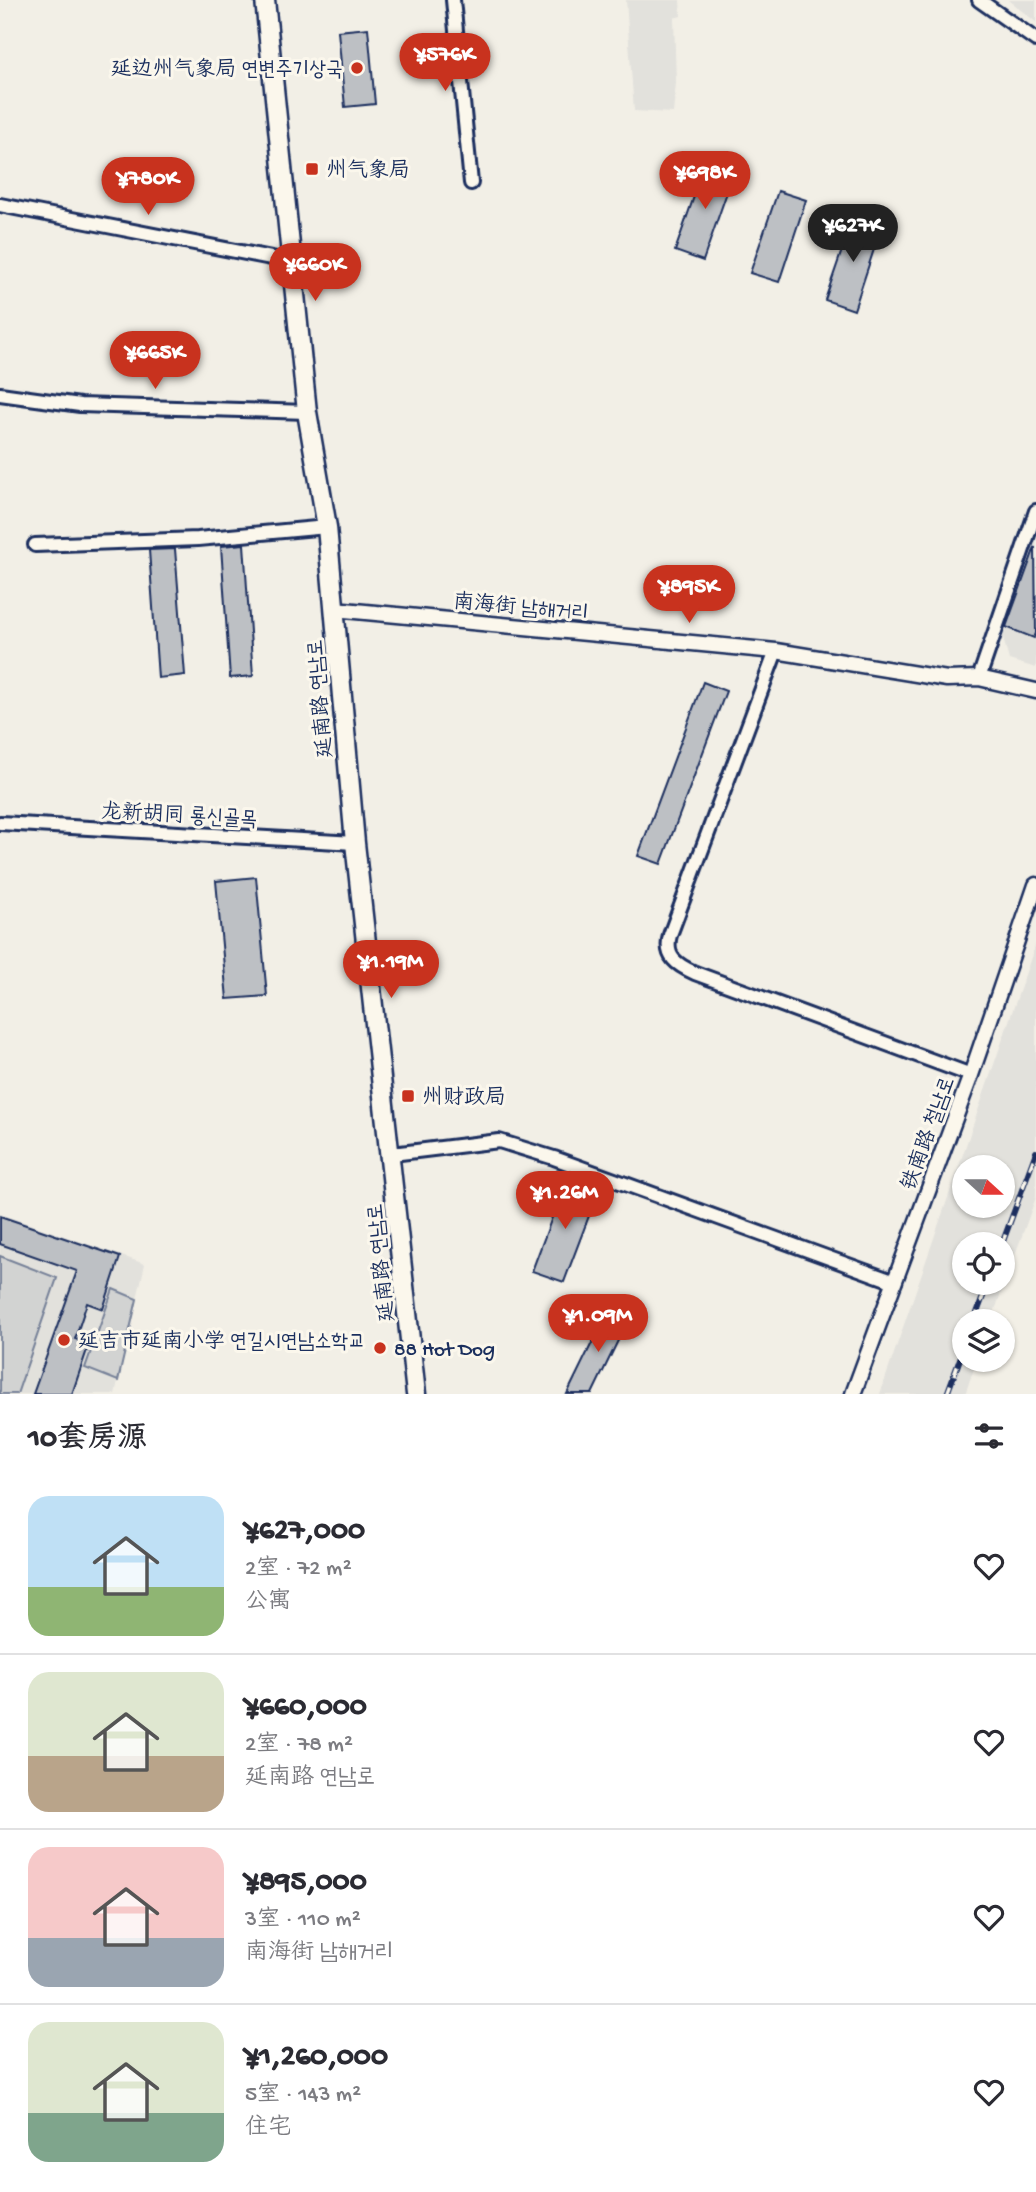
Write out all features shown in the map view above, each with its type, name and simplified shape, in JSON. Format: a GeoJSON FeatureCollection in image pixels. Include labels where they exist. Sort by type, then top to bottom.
{"type":"FeatureCollection","features":[{"type":"Feature","properties":{"kind":"main road","name":"延南路 연남로"},"geometry":{"type":"LineString","coordinates":[[265,0],[307,412],[327,527],[355,844],[392,1154],[416,1394]]}},
{"type":"Feature","properties":{"kind":"street"},"geometry":{"type":"LineString","coordinates":[[453,0],[471,183]]}},
{"type":"Feature","properties":{"kind":"street"},"geometry":{"type":"LineString","coordinates":[[979,0],[1036,40]]}},
{"type":"Feature","properties":{"kind":"street"},"geometry":{"type":"LineString","coordinates":[[0,205],[292,262]]}},
{"type":"Feature","properties":{"kind":"street"},"geometry":{"type":"LineString","coordinates":[[0,394],[80,405],[307,412]]}},
{"type":"Feature","properties":{"kind":"street"},"geometry":{"type":"LineString","coordinates":[[979,678],[1036,511]]}},
{"type":"Feature","properties":{"kind":"street"},"geometry":{"type":"LineString","coordinates":[[35,545],[198,539],[327,527]]}},
{"type":"Feature","properties":{"kind":"street","name":"南海街 남해거리"},"geometry":{"type":"LineString","coordinates":[[334,609],[776,651],[947,679],[979,678],[1036,691]]}},
{"type":"Feature","properties":{"kind":"street"},"geometry":{"type":"LineString","coordinates":[[776,651],[670,935],[669,953],[674,962],[695,973],[971,1075]]}},
{"type":"Feature","properties":{"kind":"street","name":"龙新胡同 룡신골목"},"geometry":{"type":"LineString","coordinates":[[0,823],[355,844]]}},
{"type":"Feature","properties":{"kind":"street","name":"铁南路 철남로"},"geometry":{"type":"LineString","coordinates":[[853,1394],[971,1075],[1036,885]]}},
{"type":"Feature","properties":{"kind":"street"},"geometry":{"type":"LineString","coordinates":[[392,1154],[499,1141],[554,1158],[895,1282]]}},
{"type":"Feature","properties":{"kind":"shaded area"},"geometry":{"type":"Polygon","coordinates":[[[626,0],[680,0],[681,16],[674,18],[676,83],[673,113],[634,111],[626,0]]]}},
{"type":"Feature","properties":{"kind":"shaded area"},"geometry":{"type":"Polygon","coordinates":[[[1008,0],[1036,0],[1036,22],[1008,0]]]}},
{"type":"Feature","properties":{"kind":"shaded area"},"geometry":{"type":"Polygon","coordinates":[[[1036,539],[1036,668],[1009,660],[1002,634],[1036,539]]]}},
{"type":"Feature","properties":{"kind":"shaded area"},"geometry":{"type":"Polygon","coordinates":[[[1036,943],[1036,1197],[1015,1255],[1015,1232],[952,1232],[952,1295],[1000,1295],[995,1309],[952,1309],[952,1372],[973,1372],[965,1394],[880,1394],[952,1186],[952,1218],[1015,1218],[1015,1155],[963,1155],[1036,943]]]}},
{"type":"Feature","properties":{"kind":"shaded area","name":"延吉市延南小学 연길시연남소학교"},"geometry":{"type":"Polygon","coordinates":[[[0,1214],[145,1264],[115,1394],[0,1394],[0,1214]]]}},
{"type":"Feature","properties":{"kind":"shaded area"},"geometry":{"type":"Polygon","coordinates":[[[0,1256],[57,1278],[17,1394],[0,1394],[0,1256]]]}},
{"type":"Feature","properties":{"kind":"shaded area"},"geometry":{"type":"Polygon","coordinates":[[[113,1289],[137,1299],[118,1381],[85,1368],[113,1289]]]}},
{"type":"Feature","properties":{"kind":"building","name":"延边州气象局 연변주기상국"},"geometry":{"type":"Polygon","coordinates":[[[368,28],[375,104],[345,107],[338,31],[368,28]]]}},
{"type":"Feature","properties":{"kind":"building"},"geometry":{"type":"Polygon","coordinates":[[[706,162],[734,172],[703,261],[675,251],[706,162]]]}},
{"type":"Feature","properties":{"kind":"building"},"geometry":{"type":"Polygon","coordinates":[[[778,191],[806,200],[779,282],[750,273],[778,191]]]}},
{"type":"Feature","properties":{"kind":"building"},"geometry":{"type":"Polygon","coordinates":[[[853,218],[881,228],[854,310],[825,300],[853,218]]]}},
{"type":"Feature","properties":{"kind":"building"},"geometry":{"type":"Polygon","coordinates":[[[244,544],[253,676],[230,678],[221,546],[244,544]]]}},
{"type":"Feature","properties":{"kind":"building"},"geometry":{"type":"Polygon","coordinates":[[[1035,547],[1036,633],[1034,638],[1006,627],[1035,547]]]}},
{"type":"Feature","properties":{"kind":"building"},"geometry":{"type":"Polygon","coordinates":[[[175,549],[185,675],[158,678],[149,550],[175,549]]]}},
{"type":"Feature","properties":{"kind":"building"},"geometry":{"type":"Polygon","coordinates":[[[703,682],[726,691],[661,864],[638,856],[703,682]]]}},
{"type":"Feature","properties":{"kind":"building"},"geometry":{"type":"Polygon","coordinates":[[[256,877],[267,996],[227,999],[216,881],[256,877]]]}},
{"type":"Feature","properties":{"kind":"building"},"geometry":{"type":"Polygon","coordinates":[[[566,1180],[598,1192],[564,1282],[532,1271],[566,1180]]]}},
{"type":"Feature","properties":{"kind":"building"},"geometry":{"type":"Polygon","coordinates":[[[0,1216],[120,1257],[103,1309],[87,1303],[75,1339],[89,1344],[72,1394],[33,1394],[77,1271],[0,1244],[0,1216]]]}},
{"type":"Feature","properties":{"kind":"building"},"geometry":{"type":"Polygon","coordinates":[[[608,1310],[628,1320],[592,1394],[567,1394],[608,1310]]]}},
{"type":"Feature","properties":{"kind":"railway"},"geometry":{"type":"LineString","coordinates":[[1006,1232],[1036,1152]]}},
{"type":"Feature","properties":{"kind":"railway"},"geometry":{"type":"LineString","coordinates":[[978,1309],[984,1295]]}},
{"type":"Feature","properties":{"kind":"railway"},"geometry":{"type":"LineString","coordinates":[[947,1394],[955,1372]]}},
{"type":"Feature","properties":{"kind":"place","name":"延边州气象局 연변주기상국"},"geometry":{"type":"Point","coordinates":[357,68]}},
{"type":"Feature","properties":{"kind":"place","name":"州气象局"},"geometry":{"type":"Point","coordinates":[312,169]}},
{"type":"Feature","properties":{"kind":"place","name":"州财政局"},"geometry":{"type":"Point","coordinates":[408,1096]}},
{"type":"Feature","properties":{"kind":"place","name":"延吉市延南小学 연길시연남소학교"},"geometry":{"type":"Point","coordinates":[64,1340]}},
{"type":"Feature","properties":{"kind":"place","name":"88 Hot Dog"},"geometry":{"type":"Point","coordinates":[380,1348]}}]}
